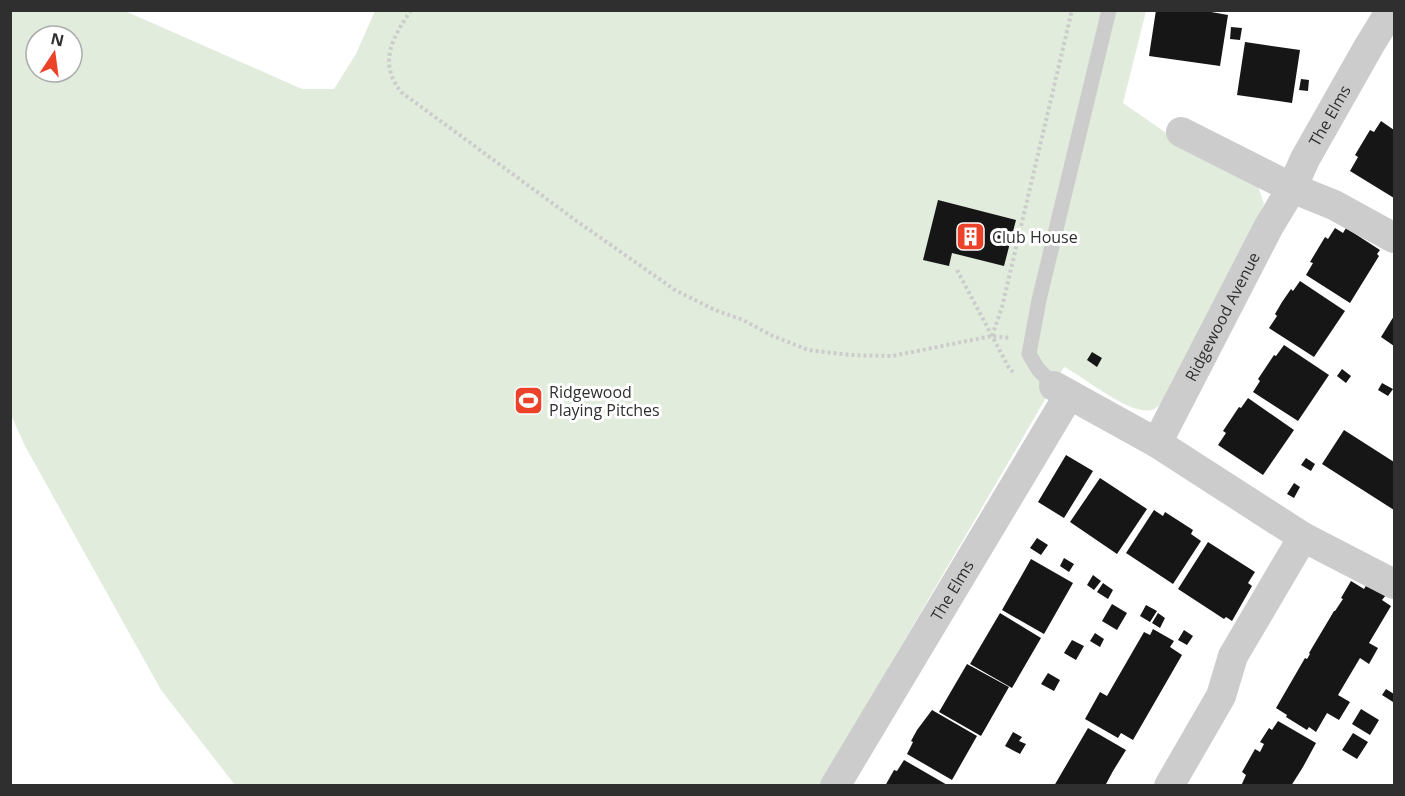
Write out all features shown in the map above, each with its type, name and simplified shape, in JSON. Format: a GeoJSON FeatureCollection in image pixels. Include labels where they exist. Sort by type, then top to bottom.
{"type":"FeatureCollection","features":[{"type":"Feature","properties":{"kind":"street","name":"The Elms"},"geometry":{"type":"LineString","coordinates":[[1292,189],[1305,159],[1391,10]]}},
{"type":"Feature","properties":{"kind":"street"},"geometry":{"type":"LineString","coordinates":[[1181,132],[1292,189],[1334,205],[1395,238]]}},
{"type":"Feature","properties":{"kind":"street","name":"Ridgewood Avenue"},"geometry":{"type":"LineString","coordinates":[[1157,443],[1269,226],[1292,189]]}},
{"type":"Feature","properties":{"kind":"street"},"geometry":{"type":"LineString","coordinates":[[1061,391],[1157,443],[1303,537],[1395,584]]}},
{"type":"Feature","properties":{"kind":"street","name":"The Elms"},"geometry":{"type":"LineString","coordinates":[[835,786],[1061,391]]}},
{"type":"Feature","properties":{"kind":"street"},"geometry":{"type":"LineString","coordinates":[[1169,786],[1221,696],[1233,656],[1303,537]]}},
{"type":"Feature","properties":{"kind":"lane"},"geometry":{"type":"LineString","coordinates":[[1061,391],[1038,369],[1029,354],[1039,300],[1109,10]]}},
{"type":"Feature","properties":{"kind":"path"},"geometry":{"type":"LineString","coordinates":[[411,10],[391,47],[387,64],[391,79],[401,92],[675,290],[808,350],[851,355],[892,356],[992,336]]}},
{"type":"Feature","properties":{"kind":"path"},"geometry":{"type":"LineString","coordinates":[[992,336],[1002,306],[1072,10]]}},
{"type":"Feature","properties":{"kind":"path"},"geometry":{"type":"LineString","coordinates":[[957,270],[992,336]]}},
{"type":"Feature","properties":{"kind":"green space","name":"Ridgewood Playing Pitches"},"geometry":{"type":"Polygon","coordinates":[[[11,11],[125,11],[302,89],[334,89],[356,54],[375,11],[1146,11],[1123,103],[1172,137],[1258,186],[1264,204],[1162,403],[1154,409],[1134,408],[1109,396],[1064,367],[820,785],[235,785],[161,690],[25,446],[11,415],[11,11]]]}},
{"type":"Feature","properties":{"kind":"building"},"geometry":{"type":"Polygon","coordinates":[[[1156,10],[1200,10],[1228,15],[1220,66],[1149,56],[1156,10]]]}},
{"type":"Feature","properties":{"kind":"building"},"geometry":{"type":"Polygon","coordinates":[[[1231,27],[1242,28],[1240,40],[1230,39],[1231,27]]]}},
{"type":"Feature","properties":{"kind":"building"},"geometry":{"type":"Polygon","coordinates":[[[1245,42],[1300,50],[1292,103],[1237,95],[1245,42]]]}},
{"type":"Feature","properties":{"kind":"building"},"geometry":{"type":"Polygon","coordinates":[[[1301,79],[1309,80],[1308,91],[1299,90],[1301,79]]]}},
{"type":"Feature","properties":{"kind":"building"},"geometry":{"type":"Polygon","coordinates":[[[1381,121],[1394,130],[1394,198],[1350,171],[1358,157],[1355,155],[1370,130],[1374,132],[1381,121]]]}},
{"type":"Feature","properties":{"kind":"building","name":"Club House"},"geometry":{"type":"Polygon","coordinates":[[[938,200],[1016,220],[1004,266],[952,253],[949,266],[923,260],[938,200]]]}},
{"type":"Feature","properties":{"kind":"building"},"geometry":{"type":"Polygon","coordinates":[[[1335,228],[1343,233],[1346,228],[1380,250],[1377,254],[1379,256],[1350,303],[1306,275],[1313,263],[1310,262],[1325,237],[1328,239],[1335,228]]]}},
{"type":"Feature","properties":{"kind":"building"},"geometry":{"type":"Polygon","coordinates":[[[1300,281],[1345,311],[1314,357],[1269,328],[1282,302],[1300,281]]]}},
{"type":"Feature","properties":{"kind":"building"},"geometry":{"type":"Polygon","coordinates":[[[1394,316],[1394,346],[1381,337],[1394,316]]]}},
{"type":"Feature","properties":{"kind":"building"},"geometry":{"type":"Polygon","coordinates":[[[1284,345],[1329,375],[1298,421],[1253,392],[1260,381],[1258,379],[1274,355],[1276,356],[1284,345]]]}},
{"type":"Feature","properties":{"kind":"building"},"geometry":{"type":"Polygon","coordinates":[[[1092,352],[1102,358],[1097,367],[1087,360],[1092,352]]]}},
{"type":"Feature","properties":{"kind":"building"},"geometry":{"type":"Polygon","coordinates":[[[1342,369],[1351,376],[1346,383],[1337,376],[1342,369]]]}},
{"type":"Feature","properties":{"kind":"building"},"geometry":{"type":"Polygon","coordinates":[[[1382,383],[1393,389],[1388,396],[1378,390],[1382,383]]]}},
{"type":"Feature","properties":{"kind":"building"},"geometry":{"type":"Polygon","coordinates":[[[1248,398],[1294,430],[1263,475],[1218,445],[1226,433],[1223,431],[1248,398]]]}},
{"type":"Feature","properties":{"kind":"building"},"geometry":{"type":"Polygon","coordinates":[[[1344,430],[1394,462],[1394,510],[1322,464],[1344,430]]]}},
{"type":"Feature","properties":{"kind":"building"},"geometry":{"type":"Polygon","coordinates":[[[1066,455],[1093,471],[1064,518],[1038,502],[1066,455]]]}},
{"type":"Feature","properties":{"kind":"building"},"geometry":{"type":"Polygon","coordinates":[[[1306,458],[1315,464],[1311,471],[1301,465],[1306,458]]]}},
{"type":"Feature","properties":{"kind":"building"},"geometry":{"type":"Polygon","coordinates":[[[1100,478],[1147,509],[1117,554],[1070,522],[1100,478]]]}},
{"type":"Feature","properties":{"kind":"building"},"geometry":{"type":"Polygon","coordinates":[[[1294,483],[1300,487],[1294,498],[1287,494],[1294,483]]]}},
{"type":"Feature","properties":{"kind":"building"},"geometry":{"type":"Polygon","coordinates":[[[1154,510],[1163,516],[1165,512],[1193,530],[1191,534],[1201,541],[1173,584],[1126,553],[1154,510]]]}},
{"type":"Feature","properties":{"kind":"building"},"geometry":{"type":"Polygon","coordinates":[[[1037,538],[1048,545],[1041,555],[1030,548],[1037,538]]]}},
{"type":"Feature","properties":{"kind":"building"},"geometry":{"type":"Polygon","coordinates":[[[1208,542],[1255,572],[1248,583],[1252,586],[1232,621],[1226,617],[1224,619],[1178,589],[1208,542]]]}},
{"type":"Feature","properties":{"kind":"building"},"geometry":{"type":"Polygon","coordinates":[[[1064,558],[1074,564],[1069,572],[1060,566],[1064,558]]]}},
{"type":"Feature","properties":{"kind":"building"},"geometry":{"type":"Polygon","coordinates":[[[1031,559],[1073,583],[1044,634],[1002,610],[1031,559]]]}},
{"type":"Feature","properties":{"kind":"building"},"geometry":{"type":"Polygon","coordinates":[[[1093,575],[1101,581],[1094,590],[1087,585],[1093,575]]]}},
{"type":"Feature","properties":{"kind":"building"},"geometry":{"type":"Polygon","coordinates":[[[1351,581],[1364,589],[1367,584],[1386,595],[1382,600],[1391,606],[1369,643],[1378,648],[1369,664],[1360,658],[1338,695],[1350,702],[1339,720],[1327,713],[1316,732],[1309,727],[1307,730],[1276,708],[1343,599],[1341,598],[1351,581]]]}},
{"type":"Feature","properties":{"kind":"building"},"geometry":{"type":"Polygon","coordinates":[[[1103,583],[1113,590],[1108,599],[1097,592],[1103,583]]]}},
{"type":"Feature","properties":{"kind":"building"},"geometry":{"type":"Polygon","coordinates":[[[1112,604],[1127,613],[1117,630],[1102,621],[1112,604]]]}},
{"type":"Feature","properties":{"kind":"building"},"geometry":{"type":"Polygon","coordinates":[[[1146,605],[1157,611],[1150,622],[1140,616],[1146,605]]]}},
{"type":"Feature","properties":{"kind":"building"},"geometry":{"type":"Polygon","coordinates":[[[1000,613],[1041,638],[1012,688],[970,664],[1000,613]]]}},
{"type":"Feature","properties":{"kind":"building"},"geometry":{"type":"Polygon","coordinates":[[[1158,613],[1165,618],[1160,628],[1152,623],[1158,613]]]}},
{"type":"Feature","properties":{"kind":"building"},"geometry":{"type":"Polygon","coordinates":[[[1153,629],[1174,641],[1170,647],[1182,655],[1133,740],[1121,733],[1118,738],[1085,719],[1100,692],[1107,696],[1144,632],[1150,635],[1153,629]]]}},
{"type":"Feature","properties":{"kind":"building"},"geometry":{"type":"Polygon","coordinates":[[[1184,630],[1193,636],[1187,645],[1178,640],[1184,630]]]}},
{"type":"Feature","properties":{"kind":"building"},"geometry":{"type":"Polygon","coordinates":[[[1095,633],[1104,639],[1100,647],[1090,641],[1095,633]]]}},
{"type":"Feature","properties":{"kind":"building"},"geometry":{"type":"Polygon","coordinates":[[[1072,640],[1084,646],[1076,660],[1064,653],[1072,640]]]}},
{"type":"Feature","properties":{"kind":"building"},"geometry":{"type":"Polygon","coordinates":[[[967,664],[1009,687],[981,736],[939,712],[967,664]]]}},
{"type":"Feature","properties":{"kind":"building"},"geometry":{"type":"Polygon","coordinates":[[[1048,673],[1060,680],[1054,691],[1041,684],[1048,673]]]}},
{"type":"Feature","properties":{"kind":"building"},"geometry":{"type":"Polygon","coordinates":[[[1386,689],[1394,694],[1393,702],[1382,695],[1386,689]]]}},
{"type":"Feature","properties":{"kind":"building"},"geometry":{"type":"Polygon","coordinates":[[[1361,709],[1379,720],[1370,735],[1352,724],[1361,709]]]}},
{"type":"Feature","properties":{"kind":"building"},"geometry":{"type":"Polygon","coordinates":[[[932,710],[977,736],[952,780],[907,754],[917,730],[932,710]]]}},
{"type":"Feature","properties":{"kind":"building"},"geometry":{"type":"Polygon","coordinates":[[[1278,721],[1316,743],[1303,767],[1291,786],[1241,786],[1246,775],[1242,772],[1255,749],[1260,752],[1264,744],[1260,742],[1269,728],[1272,730],[1278,721]]]}},
{"type":"Feature","properties":{"kind":"building"},"geometry":{"type":"Polygon","coordinates":[[[1088,728],[1126,750],[1105,786],[1054,786],[1088,728]]]}},
{"type":"Feature","properties":{"kind":"building"},"geometry":{"type":"Polygon","coordinates":[[[1013,732],[1022,737],[1019,741],[1026,744],[1020,754],[1005,746],[1013,732]]]}},
{"type":"Feature","properties":{"kind":"building"},"geometry":{"type":"Polygon","coordinates":[[[1353,733],[1368,742],[1357,759],[1342,750],[1353,733]]]}},
{"type":"Feature","properties":{"kind":"building"},"geometry":{"type":"Polygon","coordinates":[[[904,760],[949,786],[885,786],[894,770],[897,771],[904,760]]]}},
{"type":"Feature","properties":{"kind":"place","name":"Club House"},"geometry":{"type":"Point","coordinates":[971,237]}},
{"type":"Feature","properties":{"kind":"place","name":"Ridgewood Playing Pitches"},"geometry":{"type":"Point","coordinates":[528,401]}}]}
